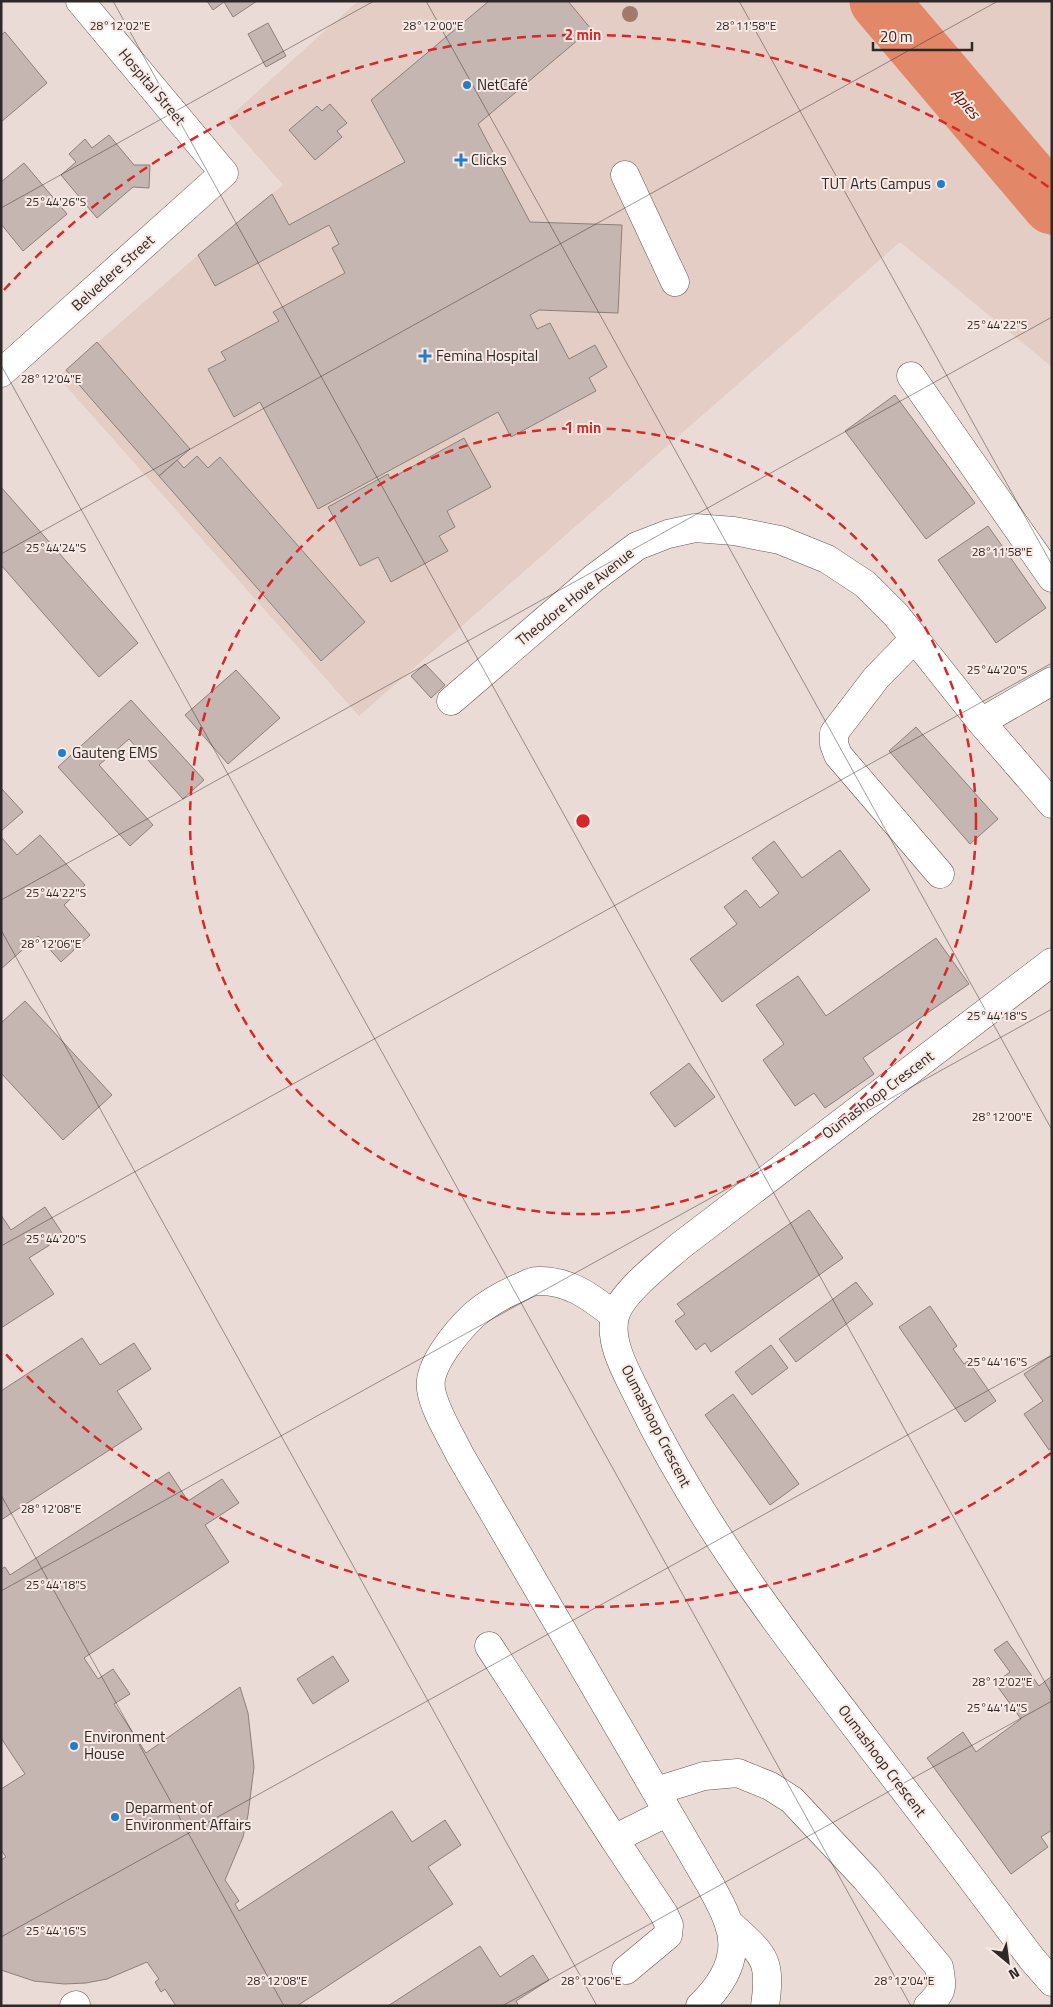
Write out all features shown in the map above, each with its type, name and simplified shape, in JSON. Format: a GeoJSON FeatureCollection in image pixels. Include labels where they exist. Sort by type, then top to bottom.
{"type":"FeatureCollection","features":[{"type":"Feature","properties":{"kind":"street","name":"Hospital Street"},"geometry":{"type":"LineString","coordinates":[[80,1],[224,173]]}},
{"type":"Feature","properties":{"kind":"street","name":"Belvedere Street"},"geometry":{"type":"LineString","coordinates":[[1,374],[224,173]]}},
{"type":"Feature","properties":{"kind":"street"},"geometry":{"type":"LineString","coordinates":[[625,175],[675,282]]}},
{"type":"Feature","properties":{"kind":"street"},"geometry":{"type":"LineString","coordinates":[[911,376],[1052,578]]}},
{"type":"Feature","properties":{"kind":"street","name":"Theodore Hove Avenue"},"geometry":{"type":"LineString","coordinates":[[451,701],[594,578],[637,546],[668,534],[695,528],[734,530],[780,540],[827,559],[865,584],[896,615],[981,722],[1052,804]]}},
{"type":"Feature","properties":{"kind":"street"},"geometry":{"type":"LineString","coordinates":[[914,639],[876,678],[834,733],[834,744],[838,755],[940,874]]}},
{"type":"Feature","properties":{"kind":"street"},"geometry":{"type":"LineString","coordinates":[[981,722],[1052,681]]}},
{"type":"Feature","properties":{"kind":"street","name":"Oumashoop Crescent"},"geometry":{"type":"LineString","coordinates":[[1052,962],[680,1246],[643,1278],[625,1299],[615,1316],[614,1338],[623,1366],[657,1436],[690,1494],[731,1558],[775,1620],[1032,1959],[1052,1982]]}},
{"type":"Feature","properties":{"kind":"street"},"geometry":{"type":"LineString","coordinates":[[615,1316],[587,1294],[561,1284],[535,1281],[511,1291],[475,1315],[455,1336],[442,1354],[433,1372],[431,1388],[438,1408],[460,1455],[711,1886],[729,1923],[733,1944],[726,1972],[716,1990],[700,2006]]}},
{"type":"Feature","properties":{"kind":"street"},"geometry":{"type":"LineString","coordinates":[[489,1646],[664,1914],[669,1925],[668,1935],[626,1970]]}},
{"type":"Feature","properties":{"kind":"street"},"geometry":{"type":"LineString","coordinates":[[614,1839],[662,1801],[704,1776],[738,1773],[770,1786],[792,1800],[866,1880],[939,1967],[943,1984],[938,1997],[928,2006]]}},
{"type":"Feature","properties":{"kind":"street"},"geometry":{"type":"LineString","coordinates":[[729,1923],[758,1951],[765,1963],[768,1974],[765,2006]]}},
{"type":"Feature","properties":{"kind":"shaded area","name":"Femina Hospital"},"geometry":{"type":"Polygon","coordinates":[[[358,1],[1052,1],[1052,367],[900,242],[359,716],[58,377],[198,255],[283,185],[226,120],[358,1]]]}},
{"type":"Feature","properties":{"kind":"building"},"geometry":{"type":"Polygon","coordinates":[[[207,1],[257,1],[233,17],[224,2],[213,10],[207,1]]]}},
{"type":"Feature","properties":{"kind":"building","name":"Femina Hospital"},"geometry":{"type":"Polygon","coordinates":[[[489,1],[568,1],[591,29],[478,124],[530,222],[622,225],[618,313],[539,310],[530,315],[537,329],[550,323],[569,359],[595,345],[607,367],[589,378],[596,391],[511,437],[498,412],[318,509],[260,402],[234,417],[208,369],[226,360],[221,352],[279,321],[273,312],[345,273],[332,248],[339,244],[329,225],[215,286],[198,255],[272,194],[289,225],[405,162],[371,100],[489,1]]]}},
{"type":"Feature","properties":{"kind":"building"},"geometry":{"type":"Polygon","coordinates":[[[268,23],[286,56],[266,67],[248,34],[268,23]]]}},
{"type":"Feature","properties":{"kind":"building"},"geometry":{"type":"Polygon","coordinates":[[[5,32],[47,83],[1,122],[1,35],[5,32]]]}},
{"type":"Feature","properties":{"kind":"building"},"geometry":{"type":"Polygon","coordinates":[[[330,104],[347,123],[337,131],[342,137],[315,160],[289,130],[317,106],[322,111],[330,104]]]}},
{"type":"Feature","properties":{"kind":"building"},"geometry":{"type":"Polygon","coordinates":[[[109,135],[134,165],[150,165],[149,188],[133,187],[97,218],[61,175],[76,162],[69,154],[85,139],[92,148],[109,135]]]}},
{"type":"Feature","properties":{"kind":"building"},"geometry":{"type":"Polygon","coordinates":[[[24,163],[67,214],[23,251],[1,224],[1,182],[24,163]]]}},
{"type":"Feature","properties":{"kind":"building"},"geometry":{"type":"Polygon","coordinates":[[[97,342],[190,449],[159,476],[66,370],[97,342]]]}},
{"type":"Feature","properties":{"kind":"building"},"geometry":{"type":"Polygon","coordinates":[[[895,395],[975,503],[926,539],[845,431],[895,395]]]}},
{"type":"Feature","properties":{"kind":"building"},"geometry":{"type":"Polygon","coordinates":[[[464,438],[491,487],[447,511],[455,527],[439,536],[448,551],[391,582],[378,557],[360,566],[328,507],[388,474],[390,479],[464,438]]]}},
{"type":"Feature","properties":{"kind":"building"},"geometry":{"type":"Polygon","coordinates":[[[197,456],[208,468],[220,457],[365,622],[321,661],[159,476],[177,460],[184,468],[197,456]]]}},
{"type":"Feature","properties":{"kind":"building"},"geometry":{"type":"Polygon","coordinates":[[[1,487],[138,643],[99,677],[1,565],[1,487]]]}},
{"type":"Feature","properties":{"kind":"building"},"geometry":{"type":"Polygon","coordinates":[[[988,526],[1046,608],[996,643],[938,560],[988,526]]]}},
{"type":"Feature","properties":{"kind":"building"},"geometry":{"type":"Polygon","coordinates":[[[425,664],[445,685],[431,698],[411,676],[425,664]]]}},
{"type":"Feature","properties":{"kind":"building"},"geometry":{"type":"Polygon","coordinates":[[[236,670],[280,718],[228,764],[185,715],[236,670]]]}},
{"type":"Feature","properties":{"kind":"building"},"geometry":{"type":"Polygon","coordinates":[[[131,700],[204,780],[183,799],[129,739],[99,765],[153,825],[130,846],[58,767],[131,700]]]}},
{"type":"Feature","properties":{"kind":"building"},"geometry":{"type":"Polygon","coordinates":[[[916,727],[998,819],[970,844],[889,751],[916,727]]]}},
{"type":"Feature","properties":{"kind":"building"},"geometry":{"type":"Polygon","coordinates":[[[1,788],[23,812],[1,831],[1,788]]]}},
{"type":"Feature","properties":{"kind":"building"},"geometry":{"type":"Polygon","coordinates":[[[40,835],[85,885],[64,905],[90,935],[61,962],[38,936],[1,969],[1,837],[17,855],[40,835]]]}},
{"type":"Feature","properties":{"kind":"building"},"geometry":{"type":"Polygon","coordinates":[[[774,841],[802,878],[840,850],[870,890],[722,1002],[690,959],[737,924],[724,907],[746,890],[760,908],[779,893],[752,858],[774,841]]]}},
{"type":"Feature","properties":{"kind":"building"},"geometry":{"type":"Polygon","coordinates":[[[936,938],[969,984],[863,1058],[874,1074],[825,1108],[814,1093],[795,1106],[763,1060],[784,1044],[756,1005],[798,976],[826,1016],[936,938]]]}},
{"type":"Feature","properties":{"kind":"building"},"geometry":{"type":"Polygon","coordinates":[[[25,1001],[112,1095],[63,1140],[1,1073],[1,1023],[25,1001]]]}},
{"type":"Feature","properties":{"kind":"building"},"geometry":{"type":"Polygon","coordinates":[[[689,1063],[715,1097],[675,1127],[650,1093],[689,1063]]]}},
{"type":"Feature","properties":{"kind":"building"},"geometry":{"type":"Polygon","coordinates":[[[45,1207],[64,1236],[29,1258],[54,1294],[1,1328],[1,1215],[11,1230],[45,1207]]]}},
{"type":"Feature","properties":{"kind":"building"},"geometry":{"type":"Polygon","coordinates":[[[809,1210],[843,1258],[711,1352],[705,1343],[696,1350],[675,1321],[685,1314],[677,1304],[809,1210]]]}},
{"type":"Feature","properties":{"kind":"building"},"geometry":{"type":"Polygon","coordinates":[[[856,1282],[873,1304],[796,1362],[779,1339],[856,1282]]]}},
{"type":"Feature","properties":{"kind":"building"},"geometry":{"type":"Polygon","coordinates":[[[930,1306],[957,1346],[953,1349],[964,1364],[968,1361],[996,1401],[965,1422],[899,1327],[930,1306]]]}},
{"type":"Feature","properties":{"kind":"building"},"geometry":{"type":"Polygon","coordinates":[[[82,1338],[100,1365],[134,1343],[151,1369],[117,1391],[142,1429],[1,1520],[1,1391],[82,1338]]]}},
{"type":"Feature","properties":{"kind":"building"},"geometry":{"type":"Polygon","coordinates":[[[771,1345],[788,1368],[752,1395],[735,1372],[771,1345]]]}},
{"type":"Feature","properties":{"kind":"building"},"geometry":{"type":"Polygon","coordinates":[[[1052,1355],[1052,1448],[1049,1450],[1024,1414],[1043,1401],[1024,1374],[1052,1355]]]}},
{"type":"Feature","properties":{"kind":"building"},"geometry":{"type":"Polygon","coordinates":[[[733,1394],[799,1484],[770,1505],[705,1415],[733,1394]]]}},
{"type":"Feature","properties":{"kind":"building","name":"Environment House"},"geometry":{"type":"Polygon","coordinates":[[[169,1472],[188,1501],[222,1479],[239,1503],[205,1525],[229,1562],[84,1658],[98,1679],[113,1669],[130,1694],[114,1704],[146,1753],[240,1687],[248,1713],[254,1767],[248,1815],[243,1837],[225,1880],[239,1901],[235,1904],[239,1911],[392,1811],[412,1842],[445,1820],[461,1845],[428,1867],[453,1904],[297,2006],[176,2006],[165,1989],[161,1992],[155,1982],[159,1979],[147,1962],[107,1979],[86,1983],[64,1984],[34,1981],[1,1970],[1,1860],[6,1857],[1,1850],[1,1789],[25,1774],[1,1738],[1,1569],[5,1567],[10,1575],[169,1472]]]}},
{"type":"Feature","properties":{"kind":"building"},"geometry":{"type":"Polygon","coordinates":[[[1007,1641],[1039,1686],[1052,1676],[1052,1830],[1041,1837],[1048,1847],[1011,1874],[927,1758],[963,1732],[976,1752],[1021,1719],[995,1683],[1010,1672],[994,1650],[1007,1641]]]}},
{"type":"Feature","properties":{"kind":"building"},"geometry":{"type":"Polygon","coordinates":[[[333,1656],[349,1681],[313,1704],[297,1679],[333,1656]]]}},
{"type":"Feature","properties":{"kind":"building"},"geometry":{"type":"Polygon","coordinates":[[[480,1946],[500,1977],[533,1955],[549,1980],[516,2001],[519,2006],[388,2006],[480,1946]]]}},
{"type":"Feature","properties":{"kind":"waterway","name":"Apies"},"geometry":{"type":"LineString","coordinates":[[879,1],[1052,205]]}},
{"type":"Feature","properties":{"kind":"place","name":"NetCafé"},"geometry":{"type":"Point","coordinates":[467,85]}},
{"type":"Feature","properties":{"kind":"place","name":"Clicks"},"geometry":{"type":"Point","coordinates":[461,160]}},
{"type":"Feature","properties":{"kind":"place","name":"TUT Arts Campus"},"geometry":{"type":"Point","coordinates":[941,184]}},
{"type":"Feature","properties":{"kind":"place","name":"Femina Hospital"},"geometry":{"type":"Point","coordinates":[425,356]}},
{"type":"Feature","properties":{"kind":"place","name":"Gauteng EMS"},"geometry":{"type":"Point","coordinates":[62,753]}},
{"type":"Feature","properties":{"kind":"place","name":"Environment House"},"geometry":{"type":"Point","coordinates":[74,1746]}},
{"type":"Feature","properties":{"kind":"place","name":"Deparment of Environment Affairs"},"geometry":{"type":"Point","coordinates":[115,1817]}}]}
